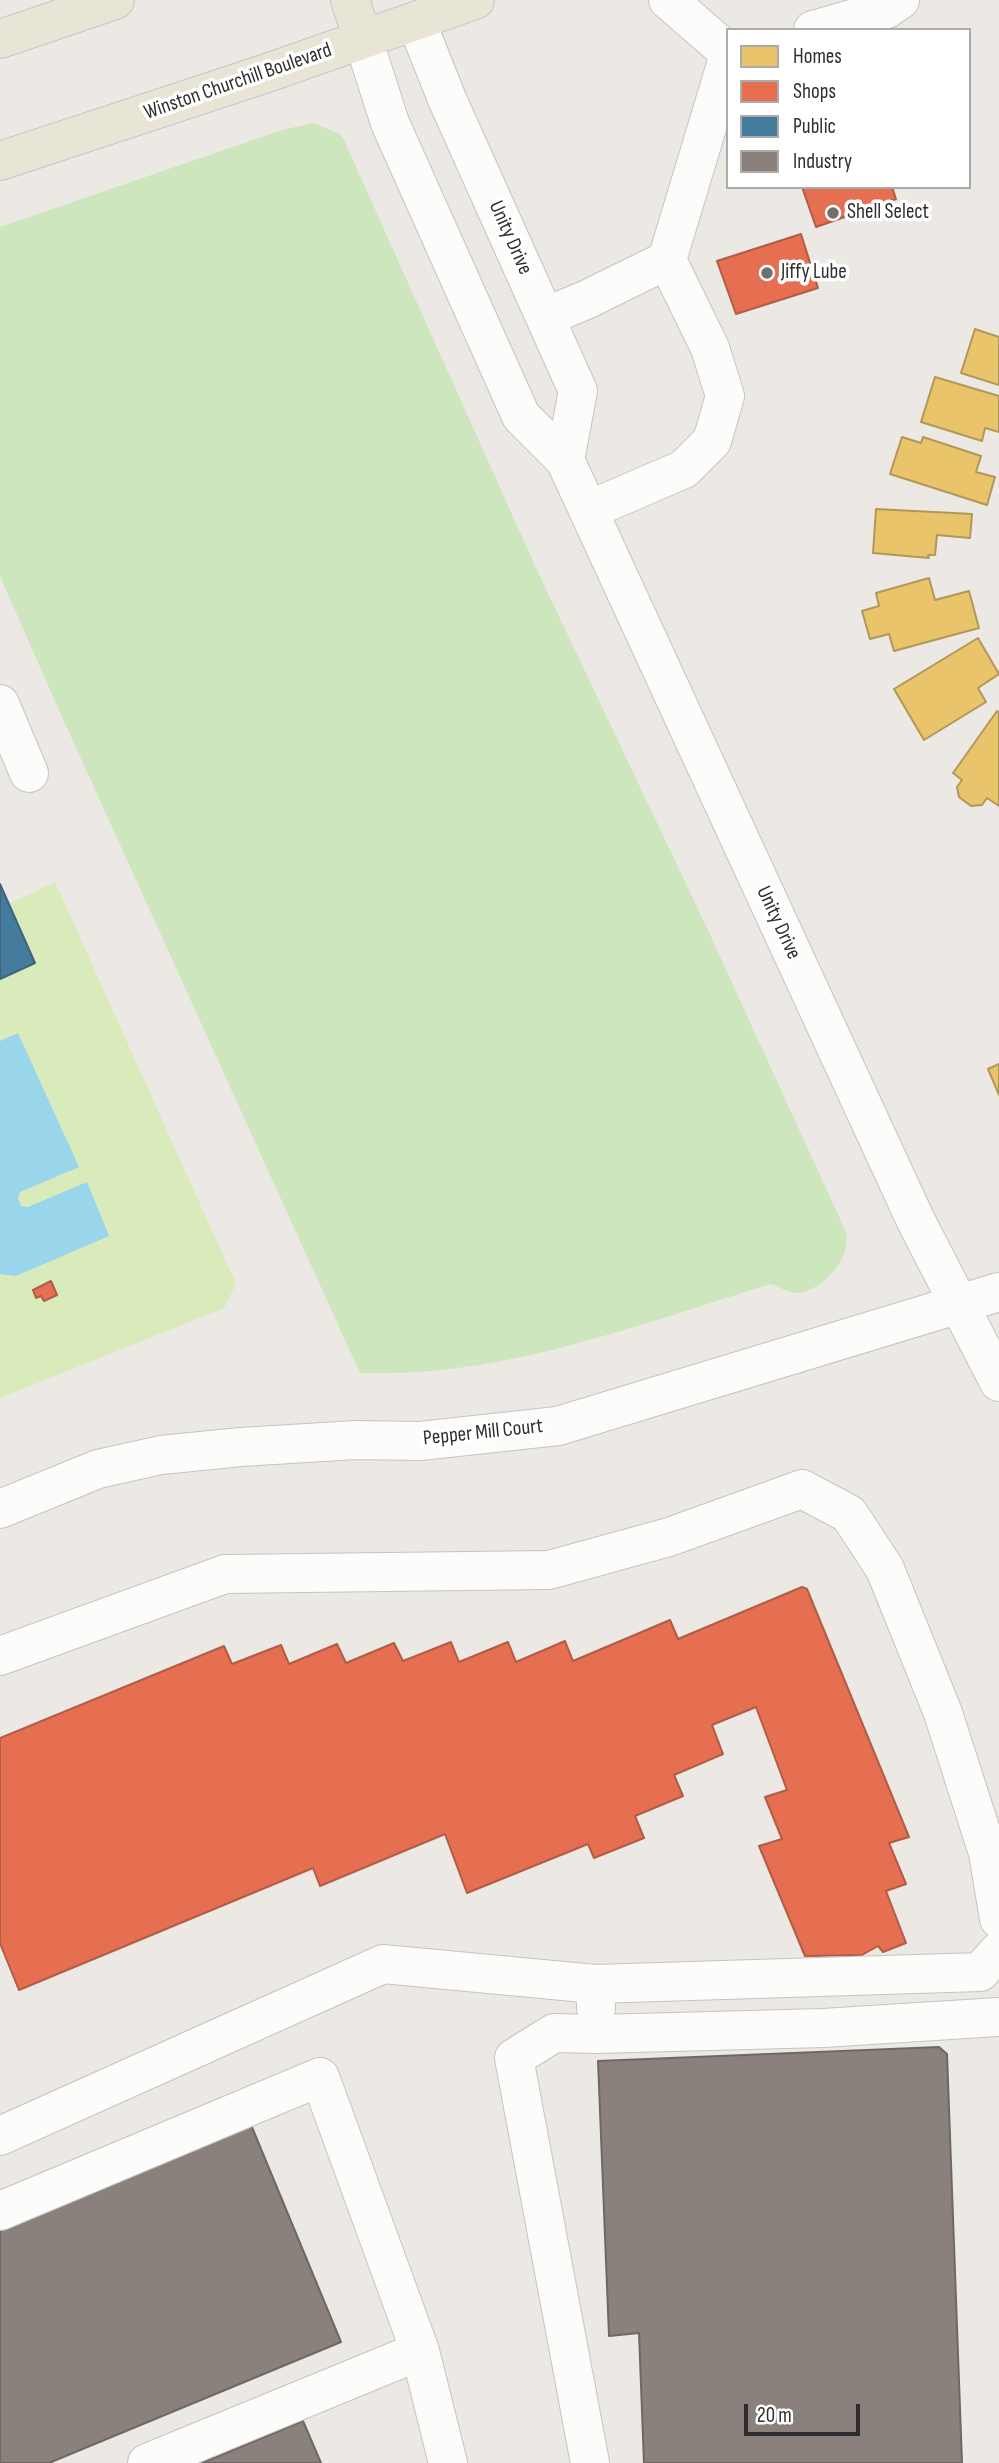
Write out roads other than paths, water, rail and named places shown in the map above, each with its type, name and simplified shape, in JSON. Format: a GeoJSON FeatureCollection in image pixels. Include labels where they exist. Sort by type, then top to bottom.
{"type":"FeatureCollection","features":[{"type":"Feature","properties":{"kind":"main road"},"geometry":{"type":"LineString","coordinates":[[0,39],[115,0]]}},
{"type":"Feature","properties":{"kind":"main road"},"geometry":{"type":"LineString","coordinates":[[351,0],[363,39]]}},
{"type":"Feature","properties":{"kind":"main road","name":"Winston Churchill Boulevard"},"geometry":{"type":"LineString","coordinates":[[0,161],[363,39],[412,10],[475,0]]}},
{"type":"Feature","properties":{"kind":"street"},"geometry":{"type":"LineString","coordinates":[[668,0],[726,50]]}},
{"type":"Feature","properties":{"kind":"street"},"geometry":{"type":"LineString","coordinates":[[820,28],[887,9],[900,0]]}},
{"type":"Feature","properties":{"kind":"street","name":"Unity Drive"},"geometry":{"type":"LineString","coordinates":[[412,10],[447,99],[578,391],[565,460]]}},
{"type":"Feature","properties":{"kind":"street","name":"Unity Drive"},"geometry":{"type":"LineString","coordinates":[[363,39],[390,123],[521,416],[565,460],[916,1221],[999,1382]]}},
{"type":"Feature","properties":{"kind":"street"},"geometry":{"type":"LineString","coordinates":[[589,510],[684,469],[712,441],[725,396],[710,348],[667,260],[726,65]]}},
{"type":"Feature","properties":{"kind":"street"},"geometry":{"type":"LineString","coordinates":[[545,317],[589,299],[667,260]]}},
{"type":"Feature","properties":{"kind":"street"},"geometry":{"type":"LineString","coordinates":[[0,704],[29,774]]}},
{"type":"Feature","properties":{"kind":"street","name":"Pepper Mill Court"},"geometry":{"type":"LineString","coordinates":[[0,1509],[98,1469],[161,1455],[356,1440],[420,1441],[558,1426],[999,1292]]}},
{"type":"Feature","properties":{"kind":"street"},"geometry":{"type":"LineString","coordinates":[[0,1656],[225,1574],[549,1570],[669,1537],[802,1489],[849,1514],[885,1569],[943,1713],[988,1853],[999,1919]]}},
{"type":"Feature","properties":{"kind":"street"},"geometry":{"type":"LineString","coordinates":[[0,2136],[383,1964],[595,1983],[980,1972],[999,1951]]}},
{"type":"Feature","properties":{"kind":"street"},"geometry":{"type":"LineString","coordinates":[[595,1983],[597,2034]]}},
{"type":"Feature","properties":{"kind":"street"},"geometry":{"type":"LineString","coordinates":[[590,2463],[514,2058],[554,2033],[823,2028],[999,2017]]}},
{"type":"Feature","properties":{"kind":"street"},"geometry":{"type":"LineString","coordinates":[[0,2211],[320,2077],[420,2351],[448,2463]]}},
{"type":"Feature","properties":{"kind":"street"},"geometry":{"type":"LineString","coordinates":[[146,2463],[420,2351]]}},
{"type":"Feature","properties":{"kind":"water"},"geometry":{"type":"Polygon","coordinates":[[[18,1033],[79,1167],[20,1192],[18,1198],[21,1206],[28,1207],[87,1182],[109,1236],[16,1276],[0,1274],[0,1041],[18,1033]]]}},
{"type":"Feature","properties":{"kind":"place","name":"Shell Select"},"geometry":{"type":"Point","coordinates":[833,213]}},
{"type":"Feature","properties":{"kind":"place","name":"Jiffy Lube"},"geometry":{"type":"Point","coordinates":[767,273]}}]}
